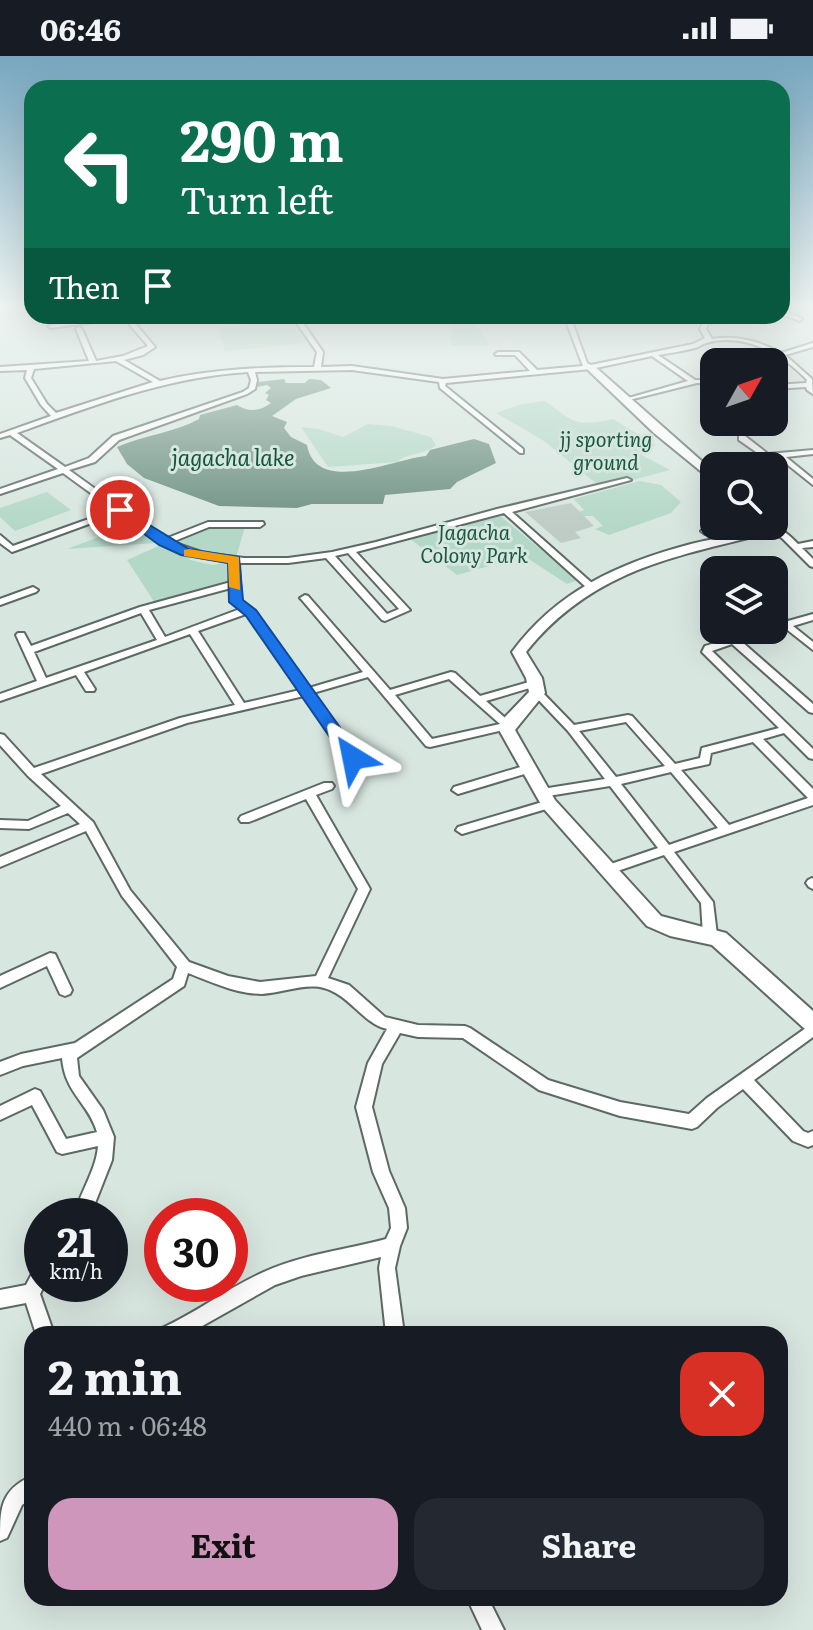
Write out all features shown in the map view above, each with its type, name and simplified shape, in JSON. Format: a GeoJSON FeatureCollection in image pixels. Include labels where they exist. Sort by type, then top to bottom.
{"type":"FeatureCollection","features":[{"type":"Feature","properties":{"kind":"main road"},"geometry":{"type":"LineString","coordinates":[[605,379],[700,466]]}},
{"type":"Feature","properties":{"kind":"main road"},"geometry":{"type":"LineString","coordinates":[[722,540],[643,561],[590,586],[552,615],[519,652],[536,688],[508,726],[509,735],[545,799],[606,870],[662,926],[710,935],[758,971],[813,1026]]}},
{"type":"Feature","properties":{"kind":"street"},"geometry":{"type":"LineString","coordinates":[[29,379],[44,405],[56,417]]}},
{"type":"Feature","properties":{"kind":"street"},"geometry":{"type":"LineString","coordinates":[[153,379],[159,383]]}},
{"type":"Feature","properties":{"kind":"street"},"geometry":{"type":"LineString","coordinates":[[0,436],[159,383],[179,379]]}},
{"type":"Feature","properties":{"kind":"street"},"geometry":{"type":"LineString","coordinates":[[0,492],[92,460],[116,438],[179,419],[245,393],[252,389],[254,379]]}},
{"type":"Feature","properties":{"kind":"street"},"geometry":{"type":"LineString","coordinates":[[432,379],[461,379]]}},
{"type":"Feature","properties":{"kind":"street"},"geometry":{"type":"LineString","coordinates":[[690,379],[694,382]]}},
{"type":"Feature","properties":{"kind":"street"},"geometry":{"type":"LineString","coordinates":[[443,381],[442,387],[520,451]]}},
{"type":"Feature","properties":{"kind":"street"},"geometry":{"type":"LineString","coordinates":[[627,400],[700,381]]}},
{"type":"Feature","properties":{"kind":"street"},"geometry":{"type":"LineString","coordinates":[[788,387],[811,388]]}},
{"type":"Feature","properties":{"kind":"street"},"geometry":{"type":"LineString","coordinates":[[11,432],[164,542],[186,553],[234,560],[282,560],[350,550],[627,480]]}},
{"type":"Feature","properties":{"kind":"street"},"geometry":{"type":"LineString","coordinates":[[742,438],[761,452]]}},
{"type":"Feature","properties":{"kind":"street"},"geometry":{"type":"LineString","coordinates":[[788,454],[813,452]]}},
{"type":"Feature","properties":{"kind":"street"},"geometry":{"type":"LineString","coordinates":[[788,462],[813,483]]}},
{"type":"Feature","properties":{"kind":"street"},"geometry":{"type":"LineString","coordinates":[[0,538],[12,549],[120,510]]}},
{"type":"Feature","properties":{"kind":"street"},"geometry":{"type":"LineString","coordinates":[[506,511],[590,586]]}},
{"type":"Feature","properties":{"kind":"street"},"geometry":{"type":"LineString","coordinates":[[164,542],[208,525],[260,524]]}},
{"type":"Feature","properties":{"kind":"street"},"geometry":{"type":"LineString","coordinates":[[787,540],[813,564]]}},
{"type":"Feature","properties":{"kind":"street"},"geometry":{"type":"LineString","coordinates":[[796,547],[813,544]]}},
{"type":"Feature","properties":{"kind":"street"},"geometry":{"type":"LineString","coordinates":[[328,554],[385,618],[405,610],[350,550]]}},
{"type":"Feature","properties":{"kind":"street"},"geometry":{"type":"LineString","coordinates":[[234,560],[236,602],[247,610],[353,758]]}},
{"type":"Feature","properties":{"kind":"street"},"geometry":{"type":"LineString","coordinates":[[30,650],[143,609],[235,584]]}},
{"type":"Feature","properties":{"kind":"street"},"geometry":{"type":"LineString","coordinates":[[0,602],[33,590]]}},
{"type":"Feature","properties":{"kind":"street"},"geometry":{"type":"LineString","coordinates":[[305,598],[430,743],[508,726]]}},
{"type":"Feature","properties":{"kind":"street"},"geometry":{"type":"LineString","coordinates":[[143,609],[163,641]]}},
{"type":"Feature","properties":{"kind":"street"},"geometry":{"type":"LineString","coordinates":[[0,698],[247,610]]}},
{"type":"Feature","properties":{"kind":"street"},"geometry":{"type":"LineString","coordinates":[[788,624],[813,617]]}},
{"type":"Feature","properties":{"kind":"street"},"geometry":{"type":"LineString","coordinates":[[788,627],[813,647]]}},
{"type":"Feature","properties":{"kind":"street"},"geometry":{"type":"LineString","coordinates":[[193,631],[241,707]]}},
{"type":"Feature","properties":{"kind":"street"},"geometry":{"type":"LineString","coordinates":[[21,635],[43,683]]}},
{"type":"Feature","properties":{"kind":"street"},"geometry":{"type":"LineString","coordinates":[[719,644],[708,648],[707,652],[813,755]]}},
{"type":"Feature","properties":{"kind":"street"},"geometry":{"type":"LineString","coordinates":[[739,644],[813,710]]}},
{"type":"Feature","properties":{"kind":"street"},"geometry":{"type":"LineString","coordinates":[[78,670],[90,689]]}},
{"type":"Feature","properties":{"kind":"street"},"geometry":{"type":"LineString","coordinates":[[32,773],[184,720],[306,692],[370,673]]}},
{"type":"Feature","properties":{"kind":"street"},"geometry":{"type":"LineString","coordinates":[[388,694],[451,675],[508,726]]}},
{"type":"Feature","properties":{"kind":"street"},"geometry":{"type":"LineString","coordinates":[[477,700],[536,688],[572,729],[707,902],[710,935]]}},
{"type":"Feature","properties":{"kind":"street"},"geometry":{"type":"LineString","coordinates":[[572,729],[628,718],[726,829]]}},
{"type":"Feature","properties":{"kind":"street"},"geometry":{"type":"LineString","coordinates":[[462,830],[545,799],[705,761],[706,751],[788,729]]}},
{"type":"Feature","properties":{"kind":"street"},"geometry":{"type":"LineString","coordinates":[[0,738],[32,773],[89,825],[126,893],[184,966],[227,982],[260,988],[320,981],[344,989],[381,1022],[418,1031],[465,1032],[544,1085],[620,1109],[692,1122],[813,1026]]}},
{"type":"Feature","properties":{"kind":"street"},"geometry":{"type":"LineString","coordinates":[[606,870],[813,798],[755,738]]}},
{"type":"Feature","properties":{"kind":"street"},"geometry":{"type":"LineString","coordinates":[[458,790],[527,769]]}},
{"type":"Feature","properties":{"kind":"street"},"geometry":{"type":"LineString","coordinates":[[245,819],[328,786]]}},
{"type":"Feature","properties":{"kind":"street"},"geometry":{"type":"LineString","coordinates":[[309,794],[364,889],[320,981]]}},
{"type":"Feature","properties":{"kind":"street"},"geometry":{"type":"LineString","coordinates":[[0,824],[29,825],[70,807]]}},
{"type":"Feature","properties":{"kind":"street"},"geometry":{"type":"LineString","coordinates":[[0,862],[89,825]]}},
{"type":"Feature","properties":{"kind":"street"},"geometry":{"type":"LineString","coordinates":[[0,982],[50,958],[65,990]]}},
{"type":"Feature","properties":{"kind":"street"},"geometry":{"type":"LineString","coordinates":[[87,1198],[105,1168],[106,1137],[92,1107],[71,1076],[69,1055],[179,982],[184,966]]}},
{"type":"Feature","properties":{"kind":"street"},"geometry":{"type":"LineString","coordinates":[[394,1326],[387,1268],[399,1228],[397,1208],[381,1172],[364,1107],[375,1063],[396,1026]]}},
{"type":"Feature","properties":{"kind":"street"},"geometry":{"type":"LineString","coordinates":[[0,1069],[21,1060],[75,1049]]}},
{"type":"Feature","properties":{"kind":"street"},"geometry":{"type":"LineString","coordinates":[[744,1080],[798,1136],[808,1140],[813,1138]]}},
{"type":"Feature","properties":{"kind":"street"},"geometry":{"type":"LineString","coordinates":[[0,1113],[35,1096],[62,1147],[106,1137]]}},
{"type":"Feature","properties":{"kind":"street"},"geometry":{"type":"LineString","coordinates":[[190,1326],[270,1278],[392,1246]]}},
{"type":"Feature","properties":{"kind":"street"},"geometry":{"type":"LineString","coordinates":[[0,1299],[24,1294]]}},
{"type":"Feature","properties":{"kind":"street"},"geometry":{"type":"LineString","coordinates":[[34,1302],[42,1326]]}},
{"type":"Feature","properties":{"kind":"street"},"geometry":{"type":"LineString","coordinates":[[0,1531],[15,1498],[24,1492]]}},
{"type":"Feature","properties":{"kind":"street"},"geometry":{"type":"LineString","coordinates":[[481,1606],[493,1630]]}},
{"type":"Feature","properties":{"kind":"green space","name":"jj sporting ground"},"geometry":{"type":"Polygon","coordinates":[[[545,401],[583,423],[613,419],[656,445],[638,453],[670,470],[602,488],[544,441],[496,413],[522,404],[545,401]]]}},
{"type":"Feature","properties":{"kind":"green space"},"geometry":{"type":"Polygon","coordinates":[[[368,424],[391,426],[431,437],[436,445],[397,462],[328,467],[301,427],[343,437],[368,424]]]}},
{"type":"Feature","properties":{"kind":"green space"},"geometry":{"type":"Polygon","coordinates":[[[640,481],[661,485],[681,502],[671,513],[609,535],[595,529],[603,526],[593,516],[576,513],[584,510],[574,499],[640,481]]]}},
{"type":"Feature","properties":{"kind":"green space"},"geometry":{"type":"Polygon","coordinates":[[[47,492],[71,510],[15,531],[0,517],[0,508],[47,492]]]}},
{"type":"Feature","properties":{"kind":"green space","name":"Jagacha Colony Park"},"geometry":{"type":"Polygon","coordinates":[[[492,514],[499,515],[578,580],[567,584],[524,556],[457,575],[409,538],[492,514]]]}},
{"type":"Feature","properties":{"kind":"green space"},"geometry":{"type":"Polygon","coordinates":[[[213,521],[246,523],[236,558],[186,551],[165,540],[184,530],[213,521]]]}},
{"type":"Feature","properties":{"kind":"green space"},"geometry":{"type":"Polygon","coordinates":[[[131,525],[157,543],[67,549],[131,525]]]}},
{"type":"Feature","properties":{"kind":"green space"},"geometry":{"type":"Polygon","coordinates":[[[163,544],[189,556],[190,560],[213,565],[231,561],[231,583],[155,603],[127,560],[163,544]]]}},
{"type":"Feature","properties":{"kind":"water","name":"jagacha lake"},"geometry":{"type":"Polygon","coordinates":[[[284,379],[286,383],[305,383],[314,379],[321,380],[331,388],[296,399],[272,416],[287,422],[284,428],[291,437],[307,445],[313,460],[325,469],[358,471],[426,456],[430,450],[474,439],[489,444],[496,463],[457,482],[450,489],[385,495],[383,504],[312,504],[297,508],[219,506],[144,478],[127,464],[117,447],[179,428],[199,419],[200,415],[237,405],[250,410],[263,408],[271,403],[266,400],[269,395],[265,393],[271,388],[267,385],[252,388],[258,382],[284,379]]]}},
{"type":"Feature","properties":{"kind":"building"},"geometry":{"type":"Polygon","coordinates":[[[571,503],[594,526],[575,532],[581,538],[561,543],[525,512],[571,503]]]}},
{"type":"Feature","properties":{"kind":"slow traffic"},"geometry":{"type":"LineString","coordinates":[[189,553],[234,560],[236,587]]}},
{"type":"Feature","properties":{"kind":"route"},"geometry":{"type":"LineString","coordinates":[[120,510],[164,542],[186,553],[234,560],[236,602],[251,613],[353,758]]}}]}
